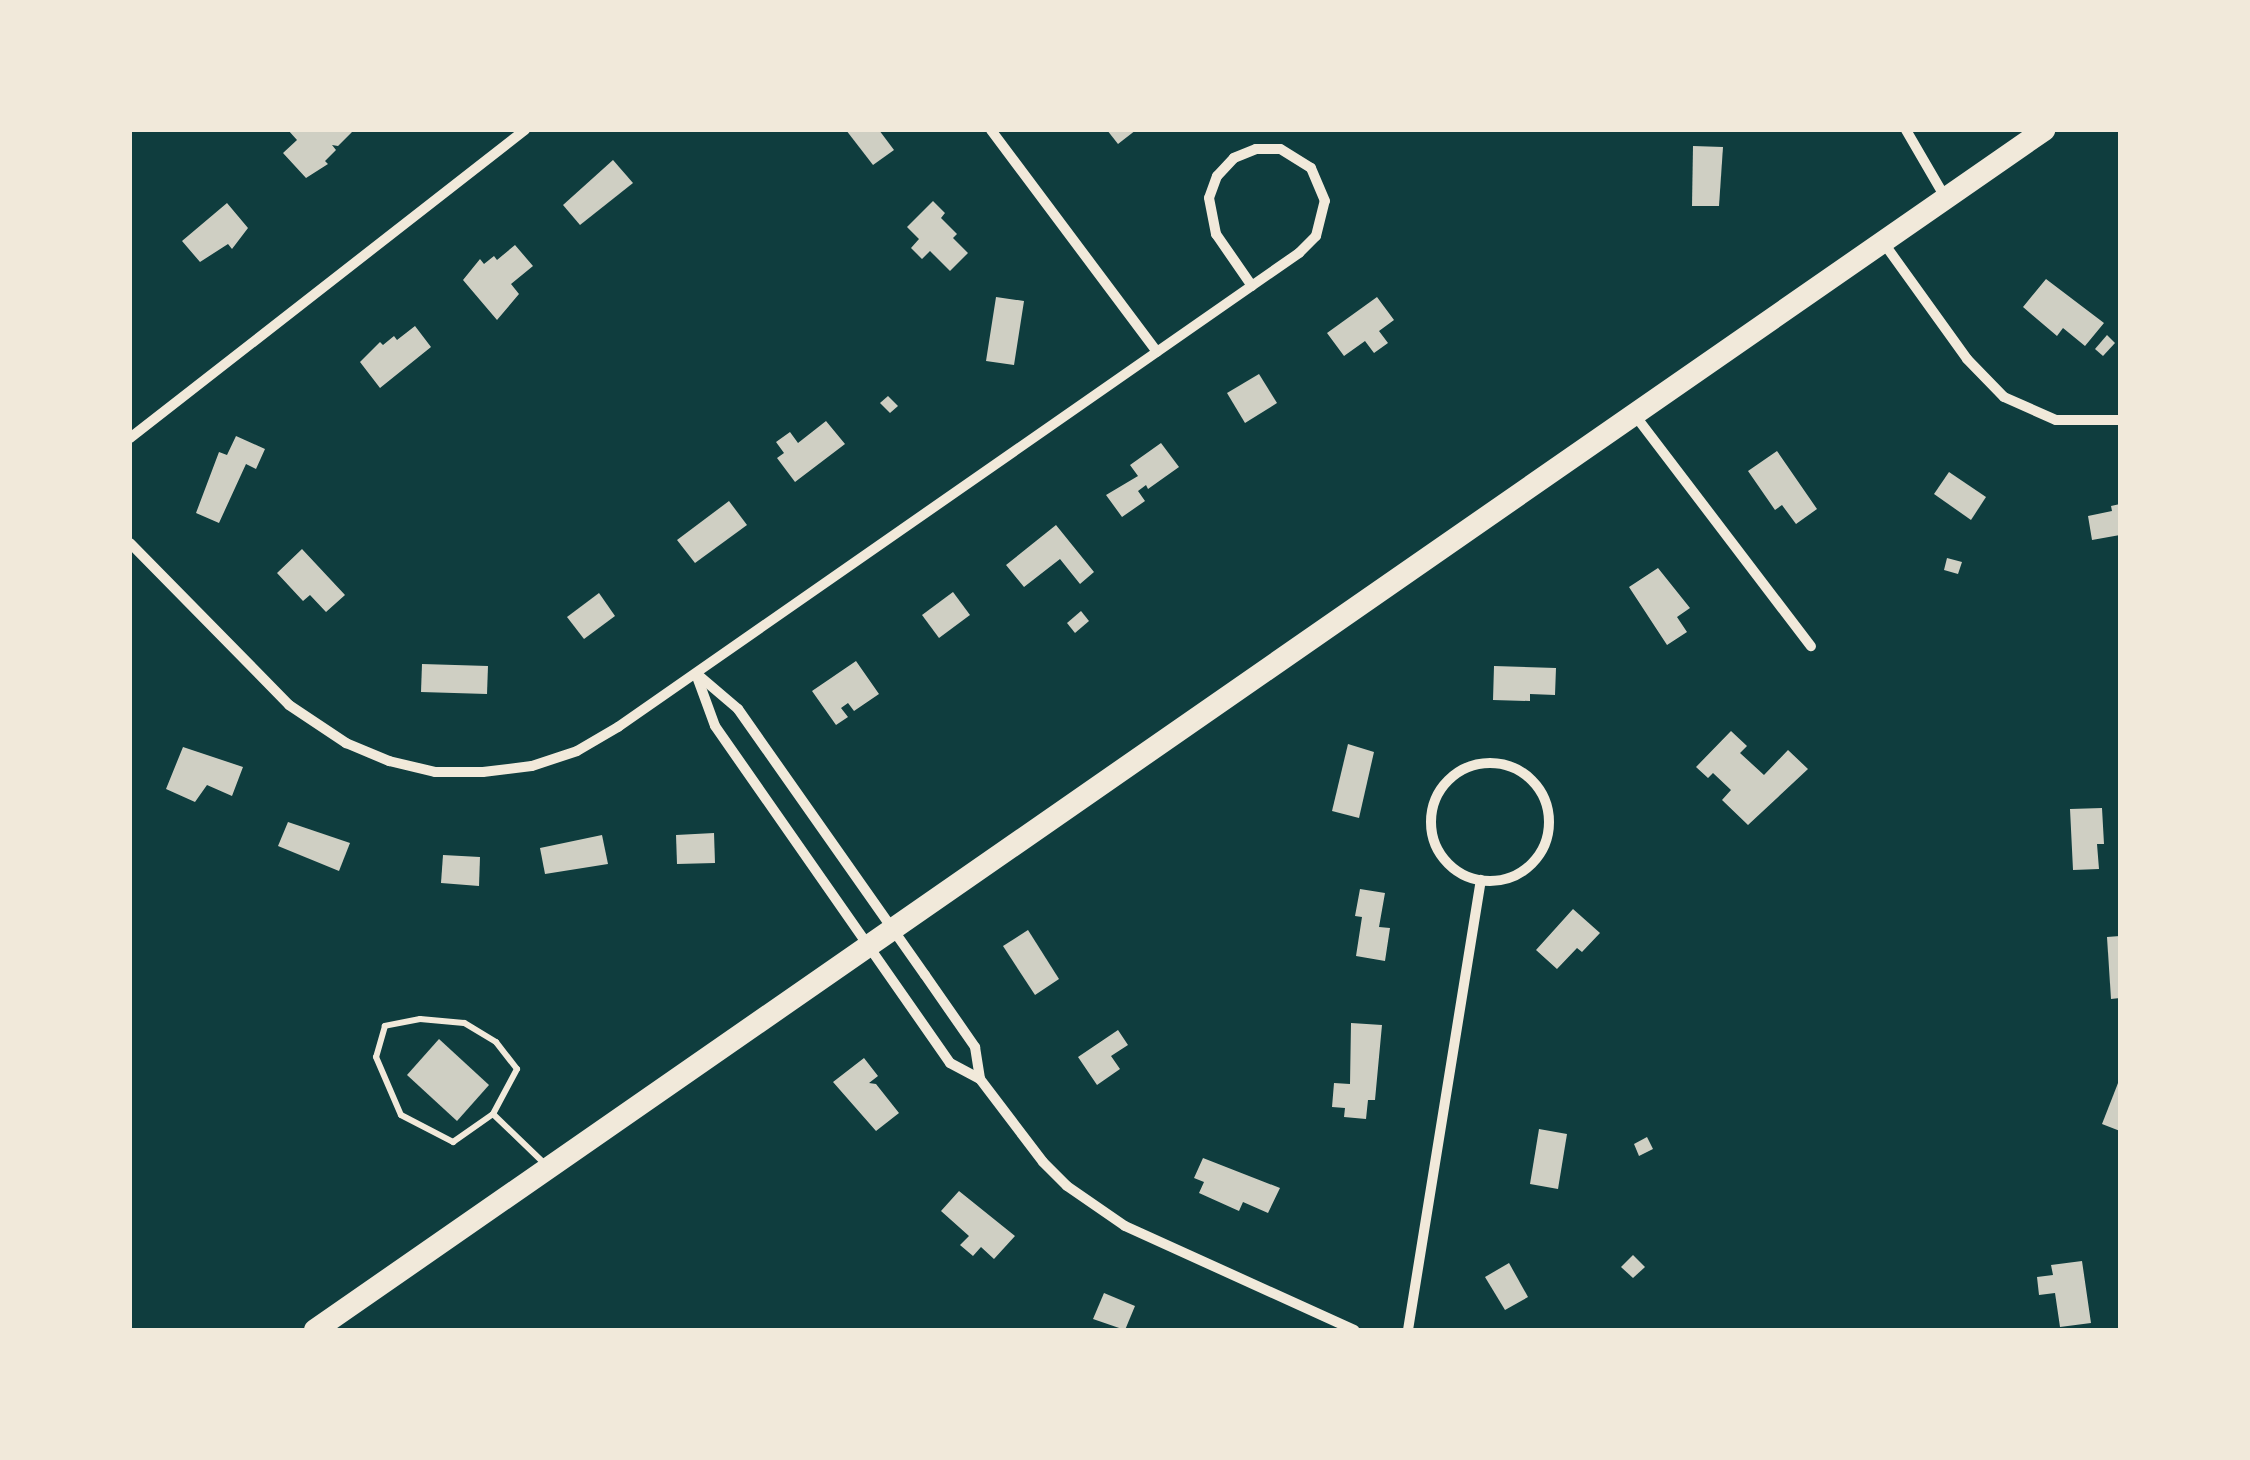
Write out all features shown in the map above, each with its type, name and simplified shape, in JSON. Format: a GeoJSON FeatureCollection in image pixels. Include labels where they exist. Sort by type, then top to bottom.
{"type":"FeatureCollection","features":[{"type":"Feature","properties":{"kind":"main road"},"geometry":{"type":"LineString","coordinates":[[315,1330],[2044,130]]}},
{"type":"Feature","properties":{"kind":"street"},"geometry":{"type":"LineString","coordinates":[[130,438],[524,130]]}},
{"type":"Feature","properties":{"kind":"street"},"geometry":{"type":"LineString","coordinates":[[991,130],[1157,352]]}},
{"type":"Feature","properties":{"kind":"street"},"geometry":{"type":"LineString","coordinates":[[1906,130],[1945,197]]}},
{"type":"Feature","properties":{"kind":"street"},"geometry":{"type":"LineString","coordinates":[[130,543],[306,719],[368,754],[412,768],[483,772],[555,760],[608,734],[696,674],[1252,286],[1309,246],[1324,213],[1322,189],[1311,168],[1280,149],[1256,149],[1234,158],[1217,176],[1209,198],[1216,234],[1252,286]]}},
{"type":"Feature","properties":{"kind":"street"},"geometry":{"type":"LineString","coordinates":[[1882,240],[1967,360],[2004,397],[2056,420],[2120,420]]}},
{"type":"Feature","properties":{"kind":"street"},"geometry":{"type":"LineString","coordinates":[[1634,414],[1811,646]]}},
{"type":"Feature","properties":{"kind":"street"},"geometry":{"type":"LineString","coordinates":[[696,674],[738,709],[975,1047],[980,1079]]}},
{"type":"Feature","properties":{"kind":"street"},"geometry":{"type":"LineString","coordinates":[[696,674],[715,726],[950,1063],[980,1079],[1043,1162],[1098,1210],[1354,1330]]}},
{"type":"Feature","properties":{"kind":"street"},"geometry":{"type":"LineString","coordinates":[[1498,763],[1522,771],[1539,788],[1548,811],[1548,836],[1528,867],[1506,878],[1482,880],[1458,872],[1441,855],[1432,832],[1432,807],[1452,776],[1474,764],[1498,763]]}},
{"type":"Feature","properties":{"kind":"street"},"geometry":{"type":"LineString","coordinates":[[1408,1330],[1482,880]]}},
{"type":"Feature","properties":{"kind":"lane"},"geometry":{"type":"LineString","coordinates":[[420,1019],[464,1023],[496,1042],[517,1070],[493,1114],[453,1142],[401,1115],[376,1058],[386,1026],[420,1019]]}},
{"type":"Feature","properties":{"kind":"lane"},"geometry":{"type":"LineString","coordinates":[[493,1114],[548,1168]]}},
{"type":"Feature","properties":{"kind":"building"},"geometry":{"type":"Polygon","coordinates":[[[288,130],[352,132],[338,146],[332,145],[336,150],[325,161],[328,164],[306,178],[283,153],[297,140],[288,130]]]}},
{"type":"Feature","properties":{"kind":"building"},"geometry":{"type":"Polygon","coordinates":[[[846,130],[879,130],[894,150],[873,165],[846,130]]]}},
{"type":"Feature","properties":{"kind":"building"},"geometry":{"type":"Polygon","coordinates":[[[1107,130],[1136,130],[1118,144],[1107,130]]]}},
{"type":"Feature","properties":{"kind":"building"},"geometry":{"type":"Polygon","coordinates":[[[1693,146],[1723,147],[1719,206],[1692,206],[1693,146]]]}},
{"type":"Feature","properties":{"kind":"building"},"geometry":{"type":"Polygon","coordinates":[[[613,160],[633,183],[580,225],[563,205],[613,160]]]}},
{"type":"Feature","properties":{"kind":"building"},"geometry":{"type":"Polygon","coordinates":[[[933,201],[945,213],[941,218],[957,234],[953,238],[968,253],[950,271],[930,251],[922,259],[911,248],[919,239],[907,227],[933,201]]]}},
{"type":"Feature","properties":{"kind":"building"},"geometry":{"type":"Polygon","coordinates":[[[227,203],[248,228],[232,249],[228,244],[200,262],[182,241],[227,203]]]}},
{"type":"Feature","properties":{"kind":"building"},"geometry":{"type":"Polygon","coordinates":[[[515,245],[533,266],[511,284],[519,294],[497,320],[463,280],[480,259],[484,264],[494,256],[497,260],[515,245]]]}},
{"type":"Feature","properties":{"kind":"building"},"geometry":{"type":"Polygon","coordinates":[[[2046,279],[2104,323],[2085,346],[2063,328],[2057,336],[2023,307],[2046,279]]]}},
{"type":"Feature","properties":{"kind":"building"},"geometry":{"type":"Polygon","coordinates":[[[996,297],[1024,301],[1014,365],[986,361],[996,297]]]}},
{"type":"Feature","properties":{"kind":"building"},"geometry":{"type":"Polygon","coordinates":[[[1377,297],[1394,320],[1379,331],[1388,343],[1374,353],[1365,341],[1344,356],[1327,333],[1377,297]]]}},
{"type":"Feature","properties":{"kind":"building"},"geometry":{"type":"Polygon","coordinates":[[[415,326],[431,347],[380,388],[360,362],[380,342],[383,345],[394,336],[397,340],[415,326]]]}},
{"type":"Feature","properties":{"kind":"building"},"geometry":{"type":"Polygon","coordinates":[[[2107,335],[2115,343],[2103,356],[2095,349],[2107,335]]]}},
{"type":"Feature","properties":{"kind":"building"},"geometry":{"type":"Polygon","coordinates":[[[1259,374],[1277,403],[1245,423],[1227,393],[1259,374]]]}},
{"type":"Feature","properties":{"kind":"building"},"geometry":{"type":"Polygon","coordinates":[[[888,396],[898,406],[890,413],[880,403],[888,396]]]}},
{"type":"Feature","properties":{"kind":"building"},"geometry":{"type":"Polygon","coordinates":[[[826,421],[845,444],[795,482],[777,458],[784,453],[776,442],[790,432],[798,443],[826,421]]]}},
{"type":"Feature","properties":{"kind":"building"},"geometry":{"type":"Polygon","coordinates":[[[236,436],[265,449],[256,469],[246,464],[219,523],[196,513],[219,452],[227,455],[236,436]]]}},
{"type":"Feature","properties":{"kind":"building"},"geometry":{"type":"Polygon","coordinates":[[[1161,443],[1179,467],[1148,489],[1146,485],[1138,491],[1145,501],[1122,517],[1106,495],[1138,476],[1130,465],[1161,443]]]}},
{"type":"Feature","properties":{"kind":"building"},"geometry":{"type":"Polygon","coordinates":[[[1777,451],[1817,509],[1796,524],[1782,505],[1775,510],[1748,471],[1777,451]]]}},
{"type":"Feature","properties":{"kind":"building"},"geometry":{"type":"Polygon","coordinates":[[[1949,472],[1986,497],[1971,520],[1934,494],[1949,472]]]}},
{"type":"Feature","properties":{"kind":"building"},"geometry":{"type":"Polygon","coordinates":[[[729,501],[747,525],[695,563],[677,540],[729,501]]]}},
{"type":"Feature","properties":{"kind":"building"},"geometry":{"type":"Polygon","coordinates":[[[2120,504],[2120,535],[2092,540],[2088,516],[2112,511],[2111,506],[2120,504]]]}},
{"type":"Feature","properties":{"kind":"building"},"geometry":{"type":"Polygon","coordinates":[[[1056,525],[1094,572],[1080,584],[1060,559],[1024,587],[1006,565],[1056,525]]]}},
{"type":"Feature","properties":{"kind":"building"},"geometry":{"type":"Polygon","coordinates":[[[302,549],[345,595],[326,612],[310,595],[303,601],[277,573],[302,549]]]}},
{"type":"Feature","properties":{"kind":"building"},"geometry":{"type":"Polygon","coordinates":[[[1947,558],[1962,562],[1958,574],[1944,570],[1947,558]]]}},
{"type":"Feature","properties":{"kind":"building"},"geometry":{"type":"Polygon","coordinates":[[[1658,568],[1690,608],[1677,617],[1687,632],[1667,645],[1629,587],[1658,568]]]}},
{"type":"Feature","properties":{"kind":"building"},"geometry":{"type":"Polygon","coordinates":[[[953,592],[970,615],[939,638],[922,615],[953,592]]]}},
{"type":"Feature","properties":{"kind":"building"},"geometry":{"type":"Polygon","coordinates":[[[599,593],[615,616],[584,639],[567,617],[599,593]]]}},
{"type":"Feature","properties":{"kind":"building"},"geometry":{"type":"Polygon","coordinates":[[[1081,611],[1089,621],[1075,633],[1067,623],[1081,611]]]}},
{"type":"Feature","properties":{"kind":"building"},"geometry":{"type":"Polygon","coordinates":[[[856,661],[879,694],[854,711],[848,703],[841,708],[848,717],[836,725],[812,691],[856,661]]]}},
{"type":"Feature","properties":{"kind":"building"},"geometry":{"type":"Polygon","coordinates":[[[422,664],[488,666],[487,694],[421,692],[422,664]]]}},
{"type":"Feature","properties":{"kind":"building"},"geometry":{"type":"Polygon","coordinates":[[[1494,666],[1556,668],[1555,695],[1530,694],[1530,701],[1493,700],[1494,666]]]}},
{"type":"Feature","properties":{"kind":"building"},"geometry":{"type":"Polygon","coordinates":[[[1731,731],[1747,746],[1740,753],[1764,775],[1788,750],[1808,769],[1748,825],[1722,800],[1731,790],[1713,773],[1708,778],[1696,767],[1731,731]]]}},
{"type":"Feature","properties":{"kind":"building"},"geometry":{"type":"Polygon","coordinates":[[[1348,744],[1374,752],[1359,818],[1332,811],[1348,744]]]}},
{"type":"Feature","properties":{"kind":"building"},"geometry":{"type":"Polygon","coordinates":[[[183,747],[243,767],[232,796],[207,785],[195,802],[166,789],[183,747]]]}},
{"type":"Feature","properties":{"kind":"building"},"geometry":{"type":"Polygon","coordinates":[[[2102,808],[2104,844],[2097,844],[2099,869],[2073,870],[2070,809],[2102,808]]]}},
{"type":"Feature","properties":{"kind":"building"},"geometry":{"type":"Polygon","coordinates":[[[288,822],[350,843],[339,871],[278,846],[288,822]]]}},
{"type":"Feature","properties":{"kind":"building"},"geometry":{"type":"Polygon","coordinates":[[[714,833],[715,863],[677,864],[676,835],[714,833]]]}},
{"type":"Feature","properties":{"kind":"building"},"geometry":{"type":"Polygon","coordinates":[[[602,835],[608,864],[545,874],[540,848],[602,835]]]}},
{"type":"Feature","properties":{"kind":"building"},"geometry":{"type":"Polygon","coordinates":[[[443,855],[480,857],[479,886],[441,883],[443,855]]]}},
{"type":"Feature","properties":{"kind":"building"},"geometry":{"type":"Polygon","coordinates":[[[1360,889],[1385,893],[1379,927],[1390,928],[1385,961],[1356,956],[1362,917],[1355,916],[1360,889]]]}},
{"type":"Feature","properties":{"kind":"building"},"geometry":{"type":"Polygon","coordinates":[[[1573,909],[1600,933],[1582,952],[1577,948],[1557,969],[1536,950],[1573,909]]]}},
{"type":"Feature","properties":{"kind":"building"},"geometry":{"type":"Polygon","coordinates":[[[1028,930],[1059,979],[1035,995],[1003,946],[1028,930]]]}},
{"type":"Feature","properties":{"kind":"building"},"geometry":{"type":"Polygon","coordinates":[[[2120,936],[2120,998],[2111,999],[2107,937],[2120,936]]]}},
{"type":"Feature","properties":{"kind":"building"},"geometry":{"type":"Polygon","coordinates":[[[1351,1023],[1382,1025],[1375,1100],[1368,1100],[1366,1119],[1344,1117],[1345,1108],[1332,1107],[1334,1083],[1350,1084],[1351,1023]]]}},
{"type":"Feature","properties":{"kind":"building"},"geometry":{"type":"Polygon","coordinates":[[[1118,1030],[1128,1045],[1111,1056],[1120,1069],[1097,1085],[1078,1057],[1118,1030]]]}},
{"type":"Feature","properties":{"kind":"building"},"geometry":{"type":"Polygon","coordinates":[[[439,1039],[489,1085],[457,1121],[407,1075],[439,1039]]]}},
{"type":"Feature","properties":{"kind":"building"},"geometry":{"type":"Polygon","coordinates":[[[864,1058],[878,1076],[869,1083],[876,1084],[899,1113],[876,1131],[833,1082],[864,1058]]]}},
{"type":"Feature","properties":{"kind":"building"},"geometry":{"type":"Polygon","coordinates":[[[2120,1078],[2120,1131],[2102,1124],[2120,1078]]]}},
{"type":"Feature","properties":{"kind":"building"},"geometry":{"type":"Polygon","coordinates":[[[1539,1129],[1567,1134],[1558,1189],[1530,1184],[1539,1129]]]}},
{"type":"Feature","properties":{"kind":"building"},"geometry":{"type":"Polygon","coordinates":[[[1647,1137],[1653,1149],[1639,1156],[1634,1144],[1647,1137]]]}},
{"type":"Feature","properties":{"kind":"building"},"geometry":{"type":"Polygon","coordinates":[[[1203,1158],[1280,1188],[1268,1213],[1243,1202],[1239,1211],[1199,1193],[1204,1182],[1194,1178],[1203,1158]]]}},
{"type":"Feature","properties":{"kind":"building"},"geometry":{"type":"Polygon","coordinates":[[[959,1191],[1015,1236],[994,1259],[981,1247],[973,1256],[960,1245],[969,1236],[941,1211],[959,1191]]]}},
{"type":"Feature","properties":{"kind":"building"},"geometry":{"type":"Polygon","coordinates":[[[1633,1255],[1645,1267],[1633,1278],[1621,1267],[1633,1255]]]}},
{"type":"Feature","properties":{"kind":"building"},"geometry":{"type":"Polygon","coordinates":[[[2082,1261],[2091,1323],[2060,1327],[2055,1293],[2039,1295],[2037,1277],[2053,1275],[2051,1265],[2082,1261]]]}},
{"type":"Feature","properties":{"kind":"building"},"geometry":{"type":"Polygon","coordinates":[[[1509,1263],[1528,1297],[1505,1310],[1485,1277],[1509,1263]]]}},
{"type":"Feature","properties":{"kind":"building"},"geometry":{"type":"Polygon","coordinates":[[[1104,1293],[1135,1306],[1125,1330],[1093,1319],[1104,1293]]]}}]}
